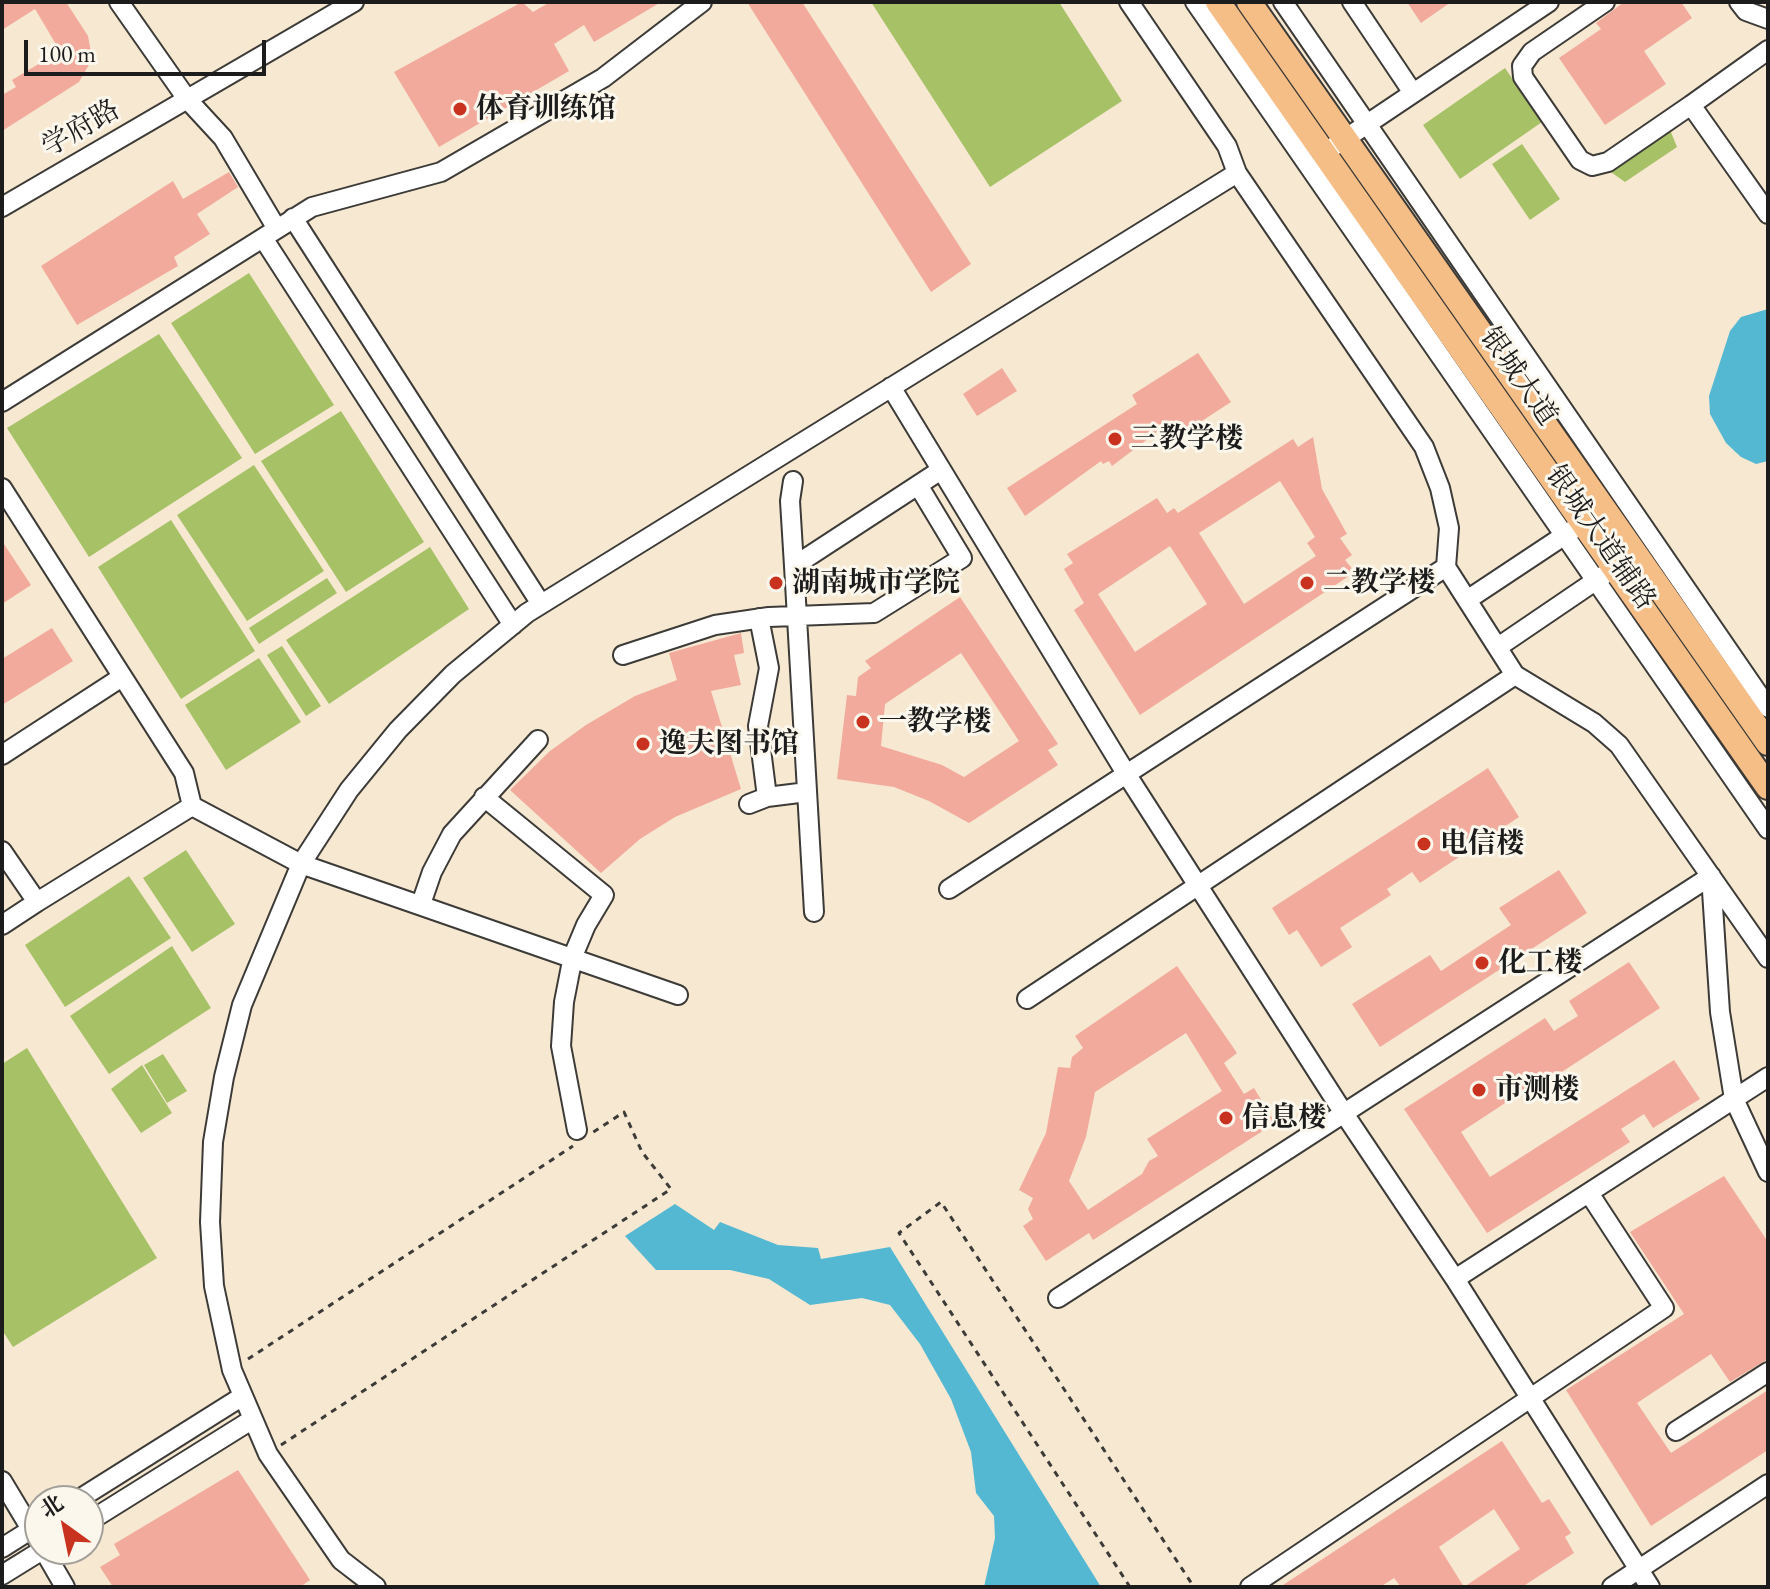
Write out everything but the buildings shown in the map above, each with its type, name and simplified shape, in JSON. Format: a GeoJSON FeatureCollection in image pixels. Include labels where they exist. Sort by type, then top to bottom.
{"type":"FeatureCollection","features":[{"type":"Feature","properties":{"kind":"main road","name":"银城大道"},"geometry":{"type":"LineString","coordinates":[[1218,2],[1768,786]]}},
{"type":"Feature","properties":{"kind":"main road","name":"银城大道"},"geometry":{"type":"LineString","coordinates":[[1249,2],[1768,743]]}},
{"type":"Feature","properties":{"kind":"street"},"geometry":{"type":"LineString","coordinates":[[119,2],[187,99],[223,138],[270,233],[513,625]]}},
{"type":"Feature","properties":{"kind":"street","name":"学府路"},"geometry":{"type":"LineString","coordinates":[[2,207],[354,2]]}},
{"type":"Feature","properties":{"kind":"street"},"geometry":{"type":"LineString","coordinates":[[2,402],[312,207],[441,172],[603,78],[702,2]]}},
{"type":"Feature","properties":{"kind":"street"},"geometry":{"type":"LineString","coordinates":[[1129,2],[1227,146],[1237,173],[1424,447],[1440,488],[1449,528],[1446,567],[1515,675],[1594,723],[1619,745],[1768,958]]}},
{"type":"Feature","properties":{"kind":"street","name":"银城大道辅路"},"geometry":{"type":"LineString","coordinates":[[1195,2],[1768,829]]}},
{"type":"Feature","properties":{"kind":"street","name":"银城大道辅路"},"geometry":{"type":"LineString","coordinates":[[1283,2],[1768,708]]}},
{"type":"Feature","properties":{"kind":"street"},"geometry":{"type":"LineString","coordinates":[[1352,2],[1413,93]]}},
{"type":"Feature","properties":{"kind":"street"},"geometry":{"type":"LineString","coordinates":[[1324,153],[1549,2]]}},
{"type":"Feature","properties":{"kind":"street"},"geometry":{"type":"LineString","coordinates":[[1605,2],[1532,52],[1522,66],[1523,77],[1580,160],[1592,166],[1608,162],[1768,50]]}},
{"type":"Feature","properties":{"kind":"street"},"geometry":{"type":"LineString","coordinates":[[1739,2],[1746,11],[1768,19]]}},
{"type":"Feature","properties":{"kind":"street"},"geometry":{"type":"LineString","coordinates":[[1691,105],[1768,214]]}},
{"type":"Feature","properties":{"kind":"street"},"geometry":{"type":"LineString","coordinates":[[376,1587],[341,1560],[268,1454],[232,1370],[214,1286],[210,1222],[213,1142],[242,1005],[301,864],[349,790],[398,730],[453,674],[541,604],[1237,173]]}},
{"type":"Feature","properties":{"kind":"street"},"geometry":{"type":"LineString","coordinates":[[293,218],[541,604]]}},
{"type":"Feature","properties":{"kind":"street"},"geometry":{"type":"LineString","coordinates":[[891,387],[1127,775],[1343,1112],[1455,1279],[1650,1587]]}},
{"type":"Feature","properties":{"kind":"street"},"geometry":{"type":"LineString","coordinates":[[794,566],[941,470]]}},
{"type":"Feature","properties":{"kind":"street"},"geometry":{"type":"LineString","coordinates":[[793,481],[790,501],[814,912]]}},
{"type":"Feature","properties":{"kind":"street"},"geometry":{"type":"LineString","coordinates":[[623,655],[715,625],[759,618],[874,613],[962,558],[918,485]]}},
{"type":"Feature","properties":{"kind":"street"},"geometry":{"type":"LineString","coordinates":[[2,488],[184,773],[192,806],[301,864],[678,995]]}},
{"type":"Feature","properties":{"kind":"street"},"geometry":{"type":"LineString","coordinates":[[1467,600],[1583,523]]}},
{"type":"Feature","properties":{"kind":"street"},"geometry":{"type":"LineString","coordinates":[[949,889],[1446,567]]}},
{"type":"Feature","properties":{"kind":"street"},"geometry":{"type":"LineString","coordinates":[[1498,647],[1614,568]]}},
{"type":"Feature","properties":{"kind":"street"},"geometry":{"type":"LineString","coordinates":[[759,618],[769,668],[758,726],[767,797]]}},
{"type":"Feature","properties":{"kind":"street"},"geometry":{"type":"LineString","coordinates":[[1027,999],[1515,675]]}},
{"type":"Feature","properties":{"kind":"street"},"geometry":{"type":"LineString","coordinates":[[2,755],[122,677]]}},
{"type":"Feature","properties":{"kind":"street"},"geometry":{"type":"LineString","coordinates":[[421,904],[452,834],[538,740]]}},
{"type":"Feature","properties":{"kind":"street"},"geometry":{"type":"LineString","coordinates":[[749,804],[767,797],[807,792]]}},
{"type":"Feature","properties":{"kind":"street"},"geometry":{"type":"LineString","coordinates":[[484,797],[604,895],[573,956],[564,1002],[561,1046],[577,1130]]}},
{"type":"Feature","properties":{"kind":"street"},"geometry":{"type":"LineString","coordinates":[[2,925],[192,806]]}},
{"type":"Feature","properties":{"kind":"street"},"geometry":{"type":"LineString","coordinates":[[2,851],[37,902]]}},
{"type":"Feature","properties":{"kind":"street"},"geometry":{"type":"LineString","coordinates":[[1711,876],[1720,1012],[1734,1099],[1768,1172]]}},
{"type":"Feature","properties":{"kind":"street"},"geometry":{"type":"LineString","coordinates":[[1058,1298],[1711,876]]}},
{"type":"Feature","properties":{"kind":"street"},"geometry":{"type":"LineString","coordinates":[[1455,1279],[1768,1077]]}},
{"type":"Feature","properties":{"kind":"street"},"geometry":{"type":"LineString","coordinates":[[1250,1587],[1664,1308],[1589,1193]]}},
{"type":"Feature","properties":{"kind":"street"},"geometry":{"type":"LineString","coordinates":[[1676,1431],[1768,1372]]}},
{"type":"Feature","properties":{"kind":"street"},"geometry":{"type":"LineString","coordinates":[[101,1485],[243,1396]]}},
{"type":"Feature","properties":{"kind":"street"},"geometry":{"type":"LineString","coordinates":[[104,1512],[253,1419]]}},
{"type":"Feature","properties":{"kind":"street"},"geometry":{"type":"LineString","coordinates":[[2,1481],[24,1516]]}},
{"type":"Feature","properties":{"kind":"street"},"geometry":{"type":"LineString","coordinates":[[1612,1587],[1768,1484]]}},
{"type":"Feature","properties":{"kind":"street"},"geometry":{"type":"LineString","coordinates":[[2,1548],[24,1544]]}},
{"type":"Feature","properties":{"kind":"street"},"geometry":{"type":"LineString","coordinates":[[2,1575],[24,1555]]}},
{"type":"Feature","properties":{"kind":"street"},"geometry":{"type":"LineString","coordinates":[[53,1565],[65,1587]]}},
{"type":"Feature","properties":{"kind":"path"},"geometry":{"type":"LineString","coordinates":[[232,1370],[624,1112],[642,1152],[671,1189],[268,1454]]}},
{"type":"Feature","properties":{"kind":"path"},"geometry":{"type":"LineString","coordinates":[[1130,1587],[899,1233],[941,1202],[1194,1587]]}},
{"type":"Feature","properties":{"kind":"green space"},"geometry":{"type":"Polygon","coordinates":[[[871,2],[1059,2],[1122,101],[990,187],[871,2]]]}},
{"type":"Feature","properties":{"kind":"green space"},"geometry":{"type":"Polygon","coordinates":[[[1505,68],[1542,122],[1460,179],[1423,125],[1505,68]]]}},
{"type":"Feature","properties":{"kind":"green space"},"geometry":{"type":"Polygon","coordinates":[[[1668,125],[1677,147],[1625,182],[1605,168],[1668,125]]]}},
{"type":"Feature","properties":{"kind":"green space"},"geometry":{"type":"Polygon","coordinates":[[[1522,144],[1560,199],[1530,220],[1492,164],[1522,144]]]}},
{"type":"Feature","properties":{"kind":"green space"},"geometry":{"type":"Polygon","coordinates":[[[249,273],[334,405],[255,454],[171,323],[249,273]]]}},
{"type":"Feature","properties":{"kind":"green space"},"geometry":{"type":"Polygon","coordinates":[[[159,334],[242,458],[89,557],[7,428],[159,334]]]}},
{"type":"Feature","properties":{"kind":"green space"},"geometry":{"type":"Polygon","coordinates":[[[341,411],[424,542],[346,592],[261,461],[341,411]]]}},
{"type":"Feature","properties":{"kind":"green space"},"geometry":{"type":"Polygon","coordinates":[[[254,465],[324,571],[247,621],[177,515],[254,465]]]}},
{"type":"Feature","properties":{"kind":"green space"},"geometry":{"type":"Polygon","coordinates":[[[171,520],[255,651],[181,699],[98,567],[171,520]]]}},
{"type":"Feature","properties":{"kind":"green space"},"geometry":{"type":"Polygon","coordinates":[[[430,547],[469,609],[329,704],[286,640],[430,547]]]}},
{"type":"Feature","properties":{"kind":"green space"},"geometry":{"type":"Polygon","coordinates":[[[327,578],[337,593],[259,644],[249,628],[327,578]]]}},
{"type":"Feature","properties":{"kind":"green space"},"geometry":{"type":"Polygon","coordinates":[[[282,646],[321,706],[306,716],[267,655],[282,646]]]}},
{"type":"Feature","properties":{"kind":"green space"},"geometry":{"type":"Polygon","coordinates":[[[259,658],[301,722],[226,770],[185,705],[259,658]]]}},
{"type":"Feature","properties":{"kind":"green space"},"geometry":{"type":"Polygon","coordinates":[[[186,850],[235,924],[192,952],[143,878],[186,850]]]}},
{"type":"Feature","properties":{"kind":"green space"},"geometry":{"type":"Polygon","coordinates":[[[129,876],[171,938],[65,1007],[25,945],[129,876]]]}},
{"type":"Feature","properties":{"kind":"green space"},"geometry":{"type":"Polygon","coordinates":[[[172,946],[211,1008],[109,1074],[70,1016],[172,946]]]}},
{"type":"Feature","properties":{"kind":"green space"},"geometry":{"type":"Polygon","coordinates":[[[27,1048],[157,1258],[13,1347],[2,1330],[2,1064],[27,1048]]]}},
{"type":"Feature","properties":{"kind":"green space"},"geometry":{"type":"Polygon","coordinates":[[[163,1054],[187,1091],[167,1103],[144,1065],[163,1054]]]}},
{"type":"Feature","properties":{"kind":"green space"},"geometry":{"type":"Polygon","coordinates":[[[142,1065],[172,1113],[141,1133],[111,1089],[142,1065]]]}},
{"type":"Feature","properties":{"kind":"water"},"geometry":{"type":"Polygon","coordinates":[[[1768,309],[1768,461],[1756,464],[1741,457],[1726,443],[1710,414],[1709,396],[1730,331],[1741,317],[1768,309]]]}},
{"type":"Feature","properties":{"kind":"water"},"geometry":{"type":"Polygon","coordinates":[[[675,1204],[714,1230],[720,1222],[778,1245],[818,1248],[821,1259],[890,1247],[1101,1587],[984,1587],[995,1538],[994,1516],[976,1493],[971,1452],[951,1399],[920,1344],[890,1305],[862,1298],[810,1305],[769,1279],[730,1270],[656,1270],[625,1236],[675,1204]]]}},
{"type":"Feature","properties":{"kind":"place","name":"体育训练馆"},"geometry":{"type":"Point","coordinates":[460,109]}},
{"type":"Feature","properties":{"kind":"place","name":"三教学楼"},"geometry":{"type":"Point","coordinates":[1115,439]}},
{"type":"Feature","properties":{"kind":"place","name":"湖南城市学院"},"geometry":{"type":"Point","coordinates":[776,583]}},
{"type":"Feature","properties":{"kind":"place","name":"二教学楼"},"geometry":{"type":"Point","coordinates":[1307,583]}},
{"type":"Feature","properties":{"kind":"place","name":"一教学楼"},"geometry":{"type":"Point","coordinates":[863,722]}},
{"type":"Feature","properties":{"kind":"place","name":"逸夫图书馆"},"geometry":{"type":"Point","coordinates":[643,744]}},
{"type":"Feature","properties":{"kind":"place","name":"电信楼"},"geometry":{"type":"Point","coordinates":[1424,844]}},
{"type":"Feature","properties":{"kind":"place","name":"化工楼"},"geometry":{"type":"Point","coordinates":[1482,963]}},
{"type":"Feature","properties":{"kind":"place","name":"市测楼"},"geometry":{"type":"Point","coordinates":[1479,1090]}},
{"type":"Feature","properties":{"kind":"place","name":"信息楼"},"geometry":{"type":"Point","coordinates":[1226,1118]}}]}
